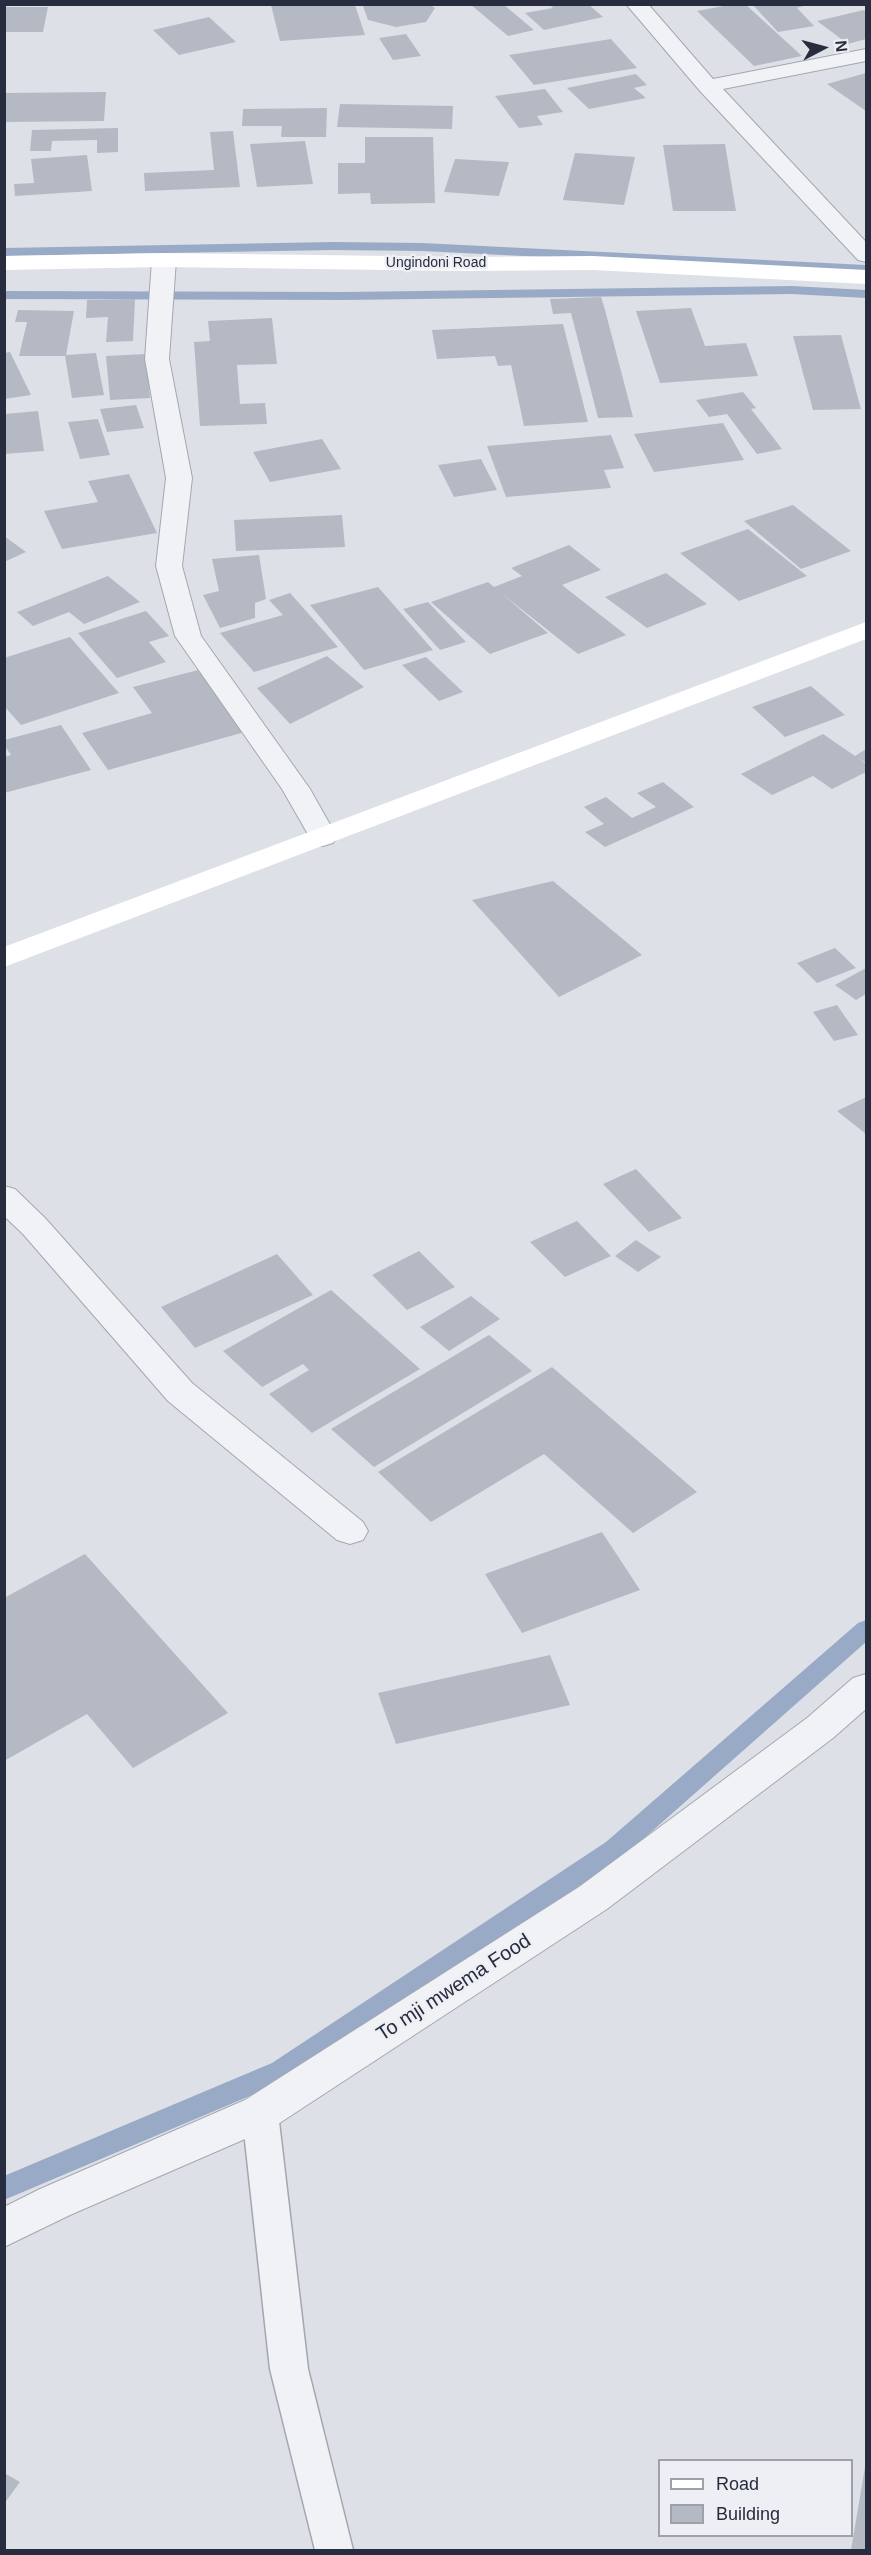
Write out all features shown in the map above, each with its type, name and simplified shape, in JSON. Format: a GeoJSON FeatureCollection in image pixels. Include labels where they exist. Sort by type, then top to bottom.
{"type":"FeatureCollection","features":[{"type":"Feature","properties":{"kind":"main road","name":"Ungindoni Road"},"geometry":{"type":"LineString","coordinates":[[4,263],[164,260],[465,264],[593,263],[867,277]]}},
{"type":"Feature","properties":{"kind":"main road"},"geometry":{"type":"LineString","coordinates":[[4,958],[867,630]]}},
{"type":"Feature","properties":{"kind":"street"},"geometry":{"type":"LineString","coordinates":[[636,4],[708,86],[867,255]]}},
{"type":"Feature","properties":{"kind":"street"},"geometry":{"type":"LineString","coordinates":[[708,86],[867,55]]}},
{"type":"Feature","properties":{"kind":"street"},"geometry":{"type":"LineString","coordinates":[[164,260],[157,359],[179,477],[169,566],[189,636],[296,789],[323,837]]}},
{"type":"Feature","properties":{"kind":"street"},"geometry":{"type":"LineString","coordinates":[[4,1197],[34,1226],[180,1392],[350,1532]]}},
{"type":"Feature","properties":{"kind":"street","name":"To mji mwema Food"},"geometry":{"type":"LineString","coordinates":[[4,2228],[55,2202],[260,2113],[593,1898],[820,1728],[867,1688]]}},
{"type":"Feature","properties":{"kind":"lane"},"geometry":{"type":"LineString","coordinates":[[260,2113],[289,2368],[334,2550]]}},
{"type":"Feature","properties":{"kind":"building"},"geometry":{"type":"Polygon","coordinates":[[[367,4],[429,4],[435,8],[426,22],[396,27],[368,20],[363,6],[367,4]]]}},
{"type":"Feature","properties":{"kind":"building"},"geometry":{"type":"Polygon","coordinates":[[[470,4],[503,4],[534,30],[508,36],[470,4]]]}},
{"type":"Feature","properties":{"kind":"building"},"geometry":{"type":"Polygon","coordinates":[[[549,4],[588,4],[603,17],[544,30],[525,13],[553,8],[549,4]]]}},
{"type":"Feature","properties":{"kind":"building"},"geometry":{"type":"Polygon","coordinates":[[[745,4],[802,56],[754,66],[697,11],[745,4]]]}},
{"type":"Feature","properties":{"kind":"building"},"geometry":{"type":"Polygon","coordinates":[[[752,4],[809,4],[797,8],[814,26],[778,32],[752,4]]]}},
{"type":"Feature","properties":{"kind":"building"},"geometry":{"type":"Polygon","coordinates":[[[271,5],[355,5],[365,35],[280,41],[271,5]]]}},
{"type":"Feature","properties":{"kind":"building"},"geometry":{"type":"Polygon","coordinates":[[[4,7],[48,7],[43,32],[4,32],[4,7]]]}},
{"type":"Feature","properties":{"kind":"building"},"geometry":{"type":"Polygon","coordinates":[[[864,10],[866,12],[866,39],[848,44],[817,21],[864,10]]]}},
{"type":"Feature","properties":{"kind":"building"},"geometry":{"type":"Polygon","coordinates":[[[209,17],[236,42],[179,55],[153,30],[209,17]]]}},
{"type":"Feature","properties":{"kind":"building"},"geometry":{"type":"Polygon","coordinates":[[[406,34],[421,56],[393,60],[379,38],[406,34]]]}},
{"type":"Feature","properties":{"kind":"building"},"geometry":{"type":"Polygon","coordinates":[[[611,39],[637,68],[534,85],[509,55],[611,39]]]}},
{"type":"Feature","properties":{"kind":"building"},"geometry":{"type":"Polygon","coordinates":[[[866,73],[866,111],[827,84],[866,73]]]}},
{"type":"Feature","properties":{"kind":"building"},"geometry":{"type":"Polygon","coordinates":[[[636,74],[647,85],[634,88],[646,98],[589,109],[567,88],[636,74]]]}},
{"type":"Feature","properties":{"kind":"building"},"geometry":{"type":"Polygon","coordinates":[[[545,89],[563,112],[537,116],[543,125],[519,128],[495,96],[545,89]]]}},
{"type":"Feature","properties":{"kind":"building"},"geometry":{"type":"Polygon","coordinates":[[[106,92],[104,121],[4,122],[4,93],[106,92]]]}},
{"type":"Feature","properties":{"kind":"building"},"geometry":{"type":"Polygon","coordinates":[[[340,104],[453,106],[452,129],[337,127],[340,104]]]}},
{"type":"Feature","properties":{"kind":"building"},"geometry":{"type":"Polygon","coordinates":[[[327,108],[326,137],[281,137],[282,126],[242,126],[243,109],[327,108]]]}},
{"type":"Feature","properties":{"kind":"building"},"geometry":{"type":"Polygon","coordinates":[[[118,128],[118,152],[97,153],[97,140],[52,141],[51,151],[30,151],[32,130],[118,128]]]}},
{"type":"Feature","properties":{"kind":"building"},"geometry":{"type":"Polygon","coordinates":[[[233,131],[240,187],[145,191],[144,173],[214,170],[210,132],[233,131]]]}},
{"type":"Feature","properties":{"kind":"building"},"geometry":{"type":"Polygon","coordinates":[[[365,137],[433,137],[435,203],[371,204],[370,193],[338,194],[338,163],[365,163],[365,137]]]}},
{"type":"Feature","properties":{"kind":"building"},"geometry":{"type":"Polygon","coordinates":[[[305,141],[313,184],[257,187],[250,144],[305,141]]]}},
{"type":"Feature","properties":{"kind":"building"},"geometry":{"type":"Polygon","coordinates":[[[725,144],[736,211],[673,211],[663,145],[725,144]]]}},
{"type":"Feature","properties":{"kind":"building"},"geometry":{"type":"Polygon","coordinates":[[[575,153],[635,157],[624,205],[563,200],[575,153]]]}},
{"type":"Feature","properties":{"kind":"building"},"geometry":{"type":"Polygon","coordinates":[[[87,155],[92,191],[15,196],[14,184],[34,183],[31,159],[87,155]]]}},
{"type":"Feature","properties":{"kind":"building"},"geometry":{"type":"Polygon","coordinates":[[[455,159],[509,162],[499,196],[444,192],[455,159]]]}},
{"type":"Feature","properties":{"kind":"building"},"geometry":{"type":"Polygon","coordinates":[[[601,297],[633,417],[598,418],[571,313],[553,314],[550,299],[601,297]]]}},
{"type":"Feature","properties":{"kind":"building"},"geometry":{"type":"Polygon","coordinates":[[[135,299],[133,341],[106,342],[108,317],[86,318],[87,300],[135,299]]]}},
{"type":"Feature","properties":{"kind":"building"},"geometry":{"type":"Polygon","coordinates":[[[691,308],[705,346],[746,343],[758,376],[660,383],[636,311],[691,308]]]}},
{"type":"Feature","properties":{"kind":"building"},"geometry":{"type":"Polygon","coordinates":[[[18,310],[74,311],[66,355],[96,353],[104,395],[72,398],[65,356],[19,356],[27,322],[15,322],[18,310]]]}},
{"type":"Feature","properties":{"kind":"building"},"geometry":{"type":"Polygon","coordinates":[[[272,318],[277,364],[237,365],[240,404],[265,403],[267,424],[200,426],[194,342],[210,341],[208,321],[272,318]]]}},
{"type":"Feature","properties":{"kind":"building"},"geometry":{"type":"Polygon","coordinates":[[[563,324],[588,422],[524,426],[511,365],[498,366],[495,356],[437,359],[432,330],[563,324]]]}},
{"type":"Feature","properties":{"kind":"building"},"geometry":{"type":"Polygon","coordinates":[[[841,335],[861,409],[813,410],[793,336],[841,335]]]}},
{"type":"Feature","properties":{"kind":"building"},"geometry":{"type":"Polygon","coordinates":[[[10,352],[31,395],[4,399],[4,353],[10,352]]]}},
{"type":"Feature","properties":{"kind":"building"},"geometry":{"type":"Polygon","coordinates":[[[146,354],[150,398],[110,400],[106,356],[146,354]]]}},
{"type":"Feature","properties":{"kind":"building"},"geometry":{"type":"Polygon","coordinates":[[[743,392],[756,408],[751,409],[782,449],[757,454],[727,414],[709,417],[696,400],[743,392]]]}},
{"type":"Feature","properties":{"kind":"building"},"geometry":{"type":"Polygon","coordinates":[[[136,405],[144,428],[107,432],[100,409],[136,405]]]}},
{"type":"Feature","properties":{"kind":"building"},"geometry":{"type":"Polygon","coordinates":[[[38,411],[44,451],[4,454],[4,414],[38,411]]]}},
{"type":"Feature","properties":{"kind":"building"},"geometry":{"type":"Polygon","coordinates":[[[98,419],[110,455],[80,459],[68,422],[98,419]]]}},
{"type":"Feature","properties":{"kind":"building"},"geometry":{"type":"Polygon","coordinates":[[[723,423],[744,460],[654,472],[634,434],[723,423]]]}},
{"type":"Feature","properties":{"kind":"building"},"geometry":{"type":"Polygon","coordinates":[[[611,435],[624,468],[604,470],[611,488],[506,497],[487,446],[611,435]]]}},
{"type":"Feature","properties":{"kind":"building"},"geometry":{"type":"Polygon","coordinates":[[[322,439],[341,469],[270,482],[253,452],[322,439]]]}},
{"type":"Feature","properties":{"kind":"building"},"geometry":{"type":"Polygon","coordinates":[[[481,459],[497,490],[454,497],[438,465],[481,459]]]}},
{"type":"Feature","properties":{"kind":"building"},"geometry":{"type":"Polygon","coordinates":[[[129,474],[157,533],[62,549],[44,511],[98,502],[88,481],[129,474]]]}},
{"type":"Feature","properties":{"kind":"building"},"geometry":{"type":"Polygon","coordinates":[[[793,505],[851,551],[801,569],[744,521],[793,505]]]}},
{"type":"Feature","properties":{"kind":"building"},"geometry":{"type":"Polygon","coordinates":[[[342,515],[345,547],[236,551],[234,520],[342,515]]]}},
{"type":"Feature","properties":{"kind":"building"},"geometry":{"type":"Polygon","coordinates":[[[748,529],[807,576],[739,601],[680,553],[748,529]]]}},
{"type":"Feature","properties":{"kind":"building"},"geometry":{"type":"Polygon","coordinates":[[[4,536],[26,552],[4,562],[4,536]]]}},
{"type":"Feature","properties":{"kind":"building"},"geometry":{"type":"Polygon","coordinates":[[[569,545],[601,570],[562,585],[626,635],[578,654],[501,593],[548,633],[490,654],[431,602],[488,582],[494,587],[522,576],[511,568],[569,545]]]}},
{"type":"Feature","properties":{"kind":"building"},"geometry":{"type":"Polygon","coordinates":[[[259,555],[266,599],[255,603],[255,618],[220,628],[203,595],[219,591],[212,559],[259,555]]]}},
{"type":"Feature","properties":{"kind":"building"},"geometry":{"type":"Polygon","coordinates":[[[666,573],[707,604],[647,628],[605,597],[666,573]]]}},
{"type":"Feature","properties":{"kind":"building"},"geometry":{"type":"Polygon","coordinates":[[[108,576],[140,602],[84,624],[69,612],[33,626],[17,612],[108,576]]]}},
{"type":"Feature","properties":{"kind":"building"},"geometry":{"type":"Polygon","coordinates":[[[378,587],[433,650],[364,670],[310,605],[378,587]]]}},
{"type":"Feature","properties":{"kind":"building"},"geometry":{"type":"Polygon","coordinates":[[[290,593],[338,647],[254,672],[220,633],[283,615],[269,600],[290,593]]]}},
{"type":"Feature","properties":{"kind":"building"},"geometry":{"type":"Polygon","coordinates":[[[428,602],[466,642],[440,650],[403,609],[428,602]]]}},
{"type":"Feature","properties":{"kind":"building"},"geometry":{"type":"Polygon","coordinates":[[[146,611],[169,636],[149,642],[166,662],[117,678],[78,633],[146,611]]]}},
{"type":"Feature","properties":{"kind":"building"},"geometry":{"type":"Polygon","coordinates":[[[70,637],[119,693],[21,725],[4,706],[4,658],[70,637]]]}},
{"type":"Feature","properties":{"kind":"building"},"geometry":{"type":"Polygon","coordinates":[[[327,656],[364,687],[290,724],[257,688],[327,656]]]}},
{"type":"Feature","properties":{"kind":"building"},"geometry":{"type":"Polygon","coordinates":[[[426,657],[463,692],[439,701],[402,665],[426,657]]]}},
{"type":"Feature","properties":{"kind":"building"},"geometry":{"type":"Polygon","coordinates":[[[198,670],[245,732],[108,770],[82,733],[152,713],[133,687],[198,670]]]}},
{"type":"Feature","properties":{"kind":"building"},"geometry":{"type":"Polygon","coordinates":[[[811,686],[845,715],[785,737],[752,707],[811,686]]]}},
{"type":"Feature","properties":{"kind":"building"},"geometry":{"type":"Polygon","coordinates":[[[61,725],[91,770],[4,793],[4,757],[11,755],[4,745],[4,740],[61,725]]]}},
{"type":"Feature","properties":{"kind":"building"},"geometry":{"type":"Polygon","coordinates":[[[823,734],[855,756],[866,749],[866,763],[858,758],[866,764],[866,772],[832,789],[813,776],[772,795],[741,774],[823,734]]]}},
{"type":"Feature","properties":{"kind":"building"},"geometry":{"type":"Polygon","coordinates":[[[663,782],[694,807],[605,847],[585,832],[604,824],[584,807],[606,797],[632,818],[656,807],[637,793],[663,782]]]}},
{"type":"Feature","properties":{"kind":"building"},"geometry":{"type":"Polygon","coordinates":[[[553,881],[642,955],[559,997],[472,900],[553,881]]]}},
{"type":"Feature","properties":{"kind":"building"},"geometry":{"type":"Polygon","coordinates":[[[835,948],[856,968],[817,983],[797,963],[835,948]]]}},
{"type":"Feature","properties":{"kind":"building"},"geometry":{"type":"Polygon","coordinates":[[[866,968],[866,994],[856,1000],[835,985],[866,968]]]}},
{"type":"Feature","properties":{"kind":"building"},"geometry":{"type":"Polygon","coordinates":[[[837,1005],[858,1035],[834,1041],[813,1012],[837,1005]]]}},
{"type":"Feature","properties":{"kind":"building"},"geometry":{"type":"Polygon","coordinates":[[[866,1097],[866,1134],[837,1111],[866,1097]]]}},
{"type":"Feature","properties":{"kind":"building"},"geometry":{"type":"Polygon","coordinates":[[[636,1169],[682,1218],[649,1232],[603,1184],[636,1169]]]}},
{"type":"Feature","properties":{"kind":"building"},"geometry":{"type":"Polygon","coordinates":[[[577,1221],[611,1256],[565,1277],[530,1242],[577,1221]]]}},
{"type":"Feature","properties":{"kind":"building"},"geometry":{"type":"Polygon","coordinates":[[[636,1240],[661,1257],[638,1272],[615,1256],[636,1240]]]}},
{"type":"Feature","properties":{"kind":"building"},"geometry":{"type":"Polygon","coordinates":[[[419,1251],[455,1287],[407,1310],[372,1275],[419,1251]]]}},
{"type":"Feature","properties":{"kind":"building"},"geometry":{"type":"Polygon","coordinates":[[[277,1254],[313,1295],[195,1348],[161,1307],[277,1254]]]}},
{"type":"Feature","properties":{"kind":"building"},"geometry":{"type":"Polygon","coordinates":[[[331,1290],[420,1369],[312,1433],[269,1394],[309,1370],[303,1364],[262,1387],[223,1351],[331,1290]]]}},
{"type":"Feature","properties":{"kind":"building"},"geometry":{"type":"Polygon","coordinates":[[[471,1296],[500,1319],[449,1351],[420,1327],[471,1296]]]}},
{"type":"Feature","properties":{"kind":"building"},"geometry":{"type":"Polygon","coordinates":[[[489,1335],[532,1371],[374,1467],[331,1429],[489,1335]]]}},
{"type":"Feature","properties":{"kind":"building"},"geometry":{"type":"Polygon","coordinates":[[[552,1367],[697,1492],[633,1533],[544,1454],[431,1522],[378,1472],[552,1367]]]}},
{"type":"Feature","properties":{"kind":"building"},"geometry":{"type":"Polygon","coordinates":[[[602,1532],[640,1590],[522,1633],[485,1574],[602,1532]]]}},
{"type":"Feature","properties":{"kind":"building"},"geometry":{"type":"Polygon","coordinates":[[[85,1554],[228,1713],[133,1768],[87,1714],[4,1761],[4,1598],[85,1554]]]}},
{"type":"Feature","properties":{"kind":"building"},"geometry":{"type":"Polygon","coordinates":[[[550,1655],[570,1705],[396,1744],[378,1693],[550,1655]]]}},
{"type":"Feature","properties":{"kind":"building"},"geometry":{"type":"Polygon","coordinates":[[[865,2467],[866,2550],[851,2550],[865,2467]]]}},
{"type":"Feature","properties":{"kind":"building"},"geometry":{"type":"Polygon","coordinates":[[[4,2473],[20,2482],[4,2504],[4,2473]]]}},
{"type":"Feature","properties":{"kind":"waterway"},"geometry":{"type":"LineString","coordinates":[[4,252],[333,246],[422,247],[866,269]]}},
{"type":"Feature","properties":{"kind":"waterway"},"geometry":{"type":"LineString","coordinates":[[4,295],[344,296],[792,290],[866,294]]}},
{"type":"Feature","properties":{"kind":"waterway"},"geometry":{"type":"LineString","coordinates":[[4,2188],[281,2071],[615,1849],[866,1629]]}}]}
